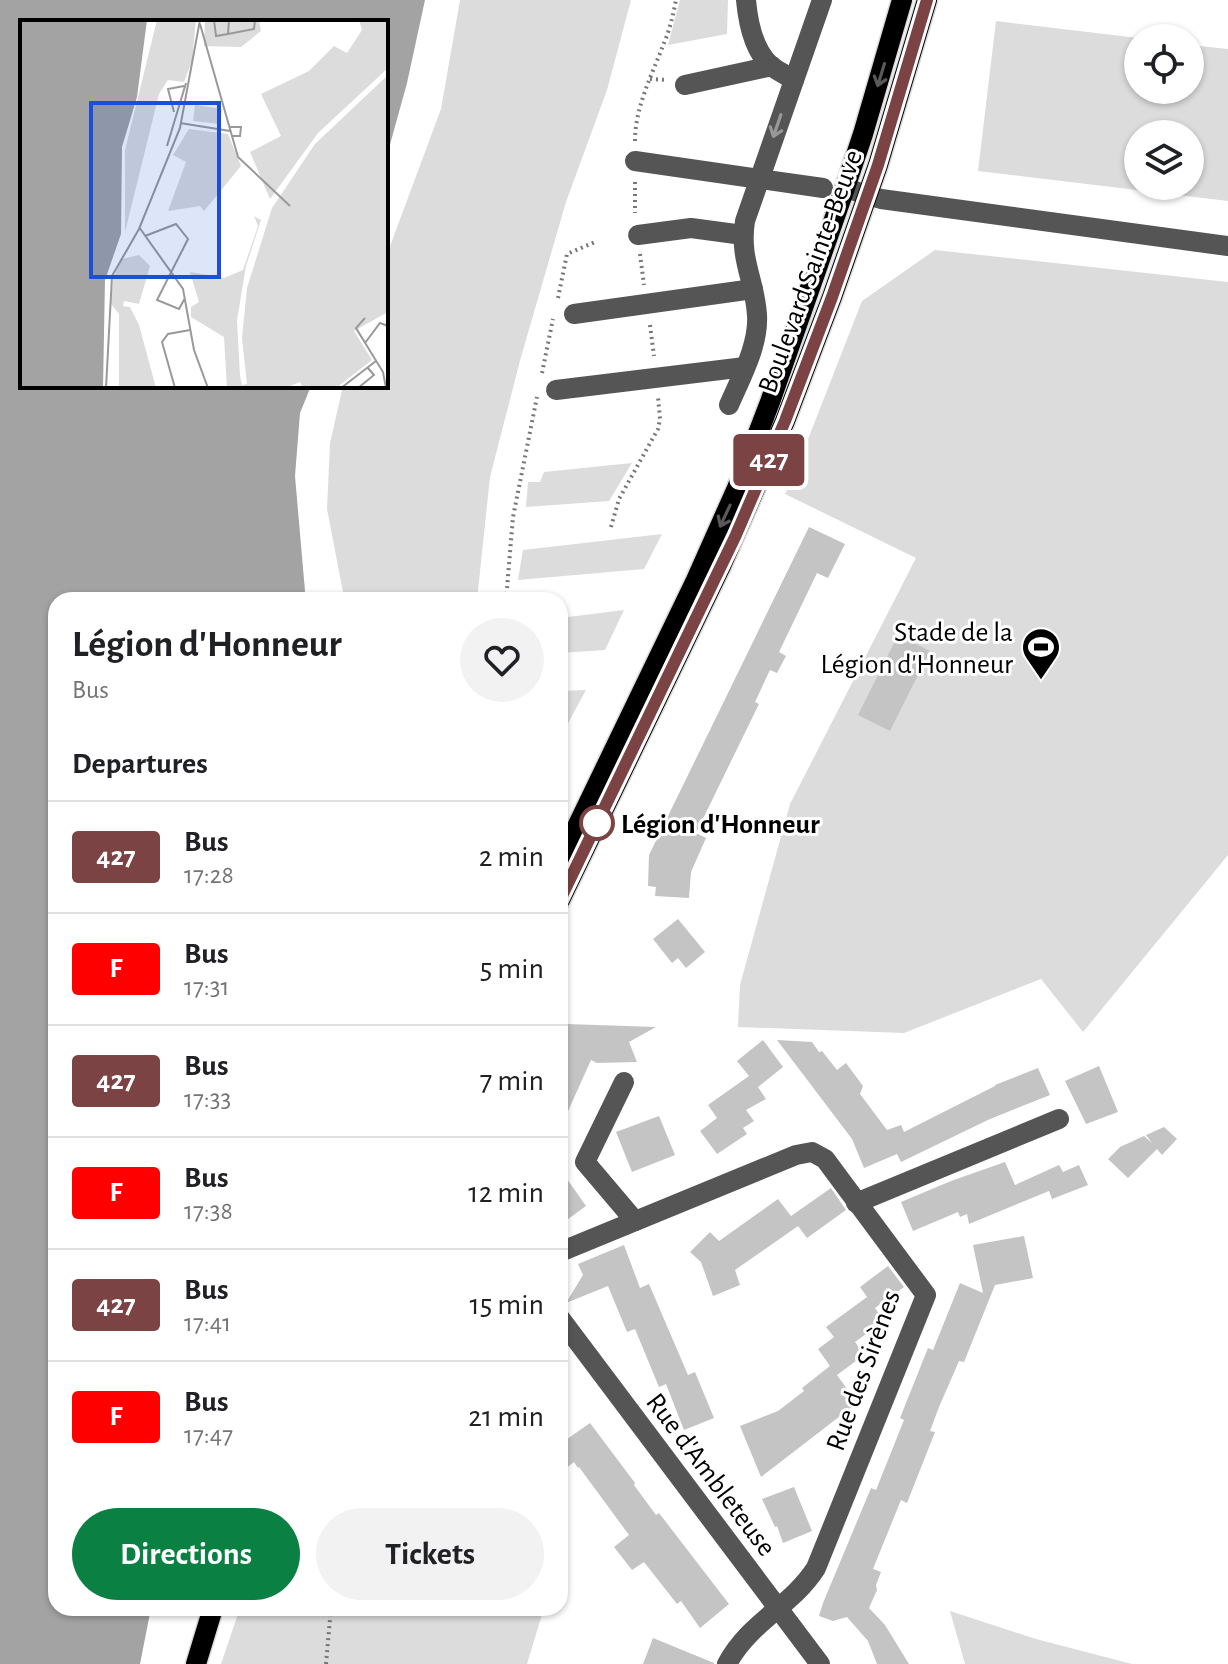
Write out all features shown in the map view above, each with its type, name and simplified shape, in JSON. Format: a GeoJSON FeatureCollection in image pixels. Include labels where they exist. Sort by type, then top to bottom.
{"type":"FeatureCollection","features":[{"type":"Feature","properties":{"kind":"main road","name":"Boulevard Sainte-Beuve"},"geometry":{"type":"LineString","coordinates":[[568,845],[729,508],[845,188],[902,0]]}},
{"type":"Feature","properties":{"kind":"main road","name":"Boulevard Sainte-Beuve"},"geometry":{"type":"LineString","coordinates":[[568,883],[746,514],[811,355],[868,196],[927,0]]}},
{"type":"Feature","properties":{"kind":"main road"},"geometry":{"type":"LineString","coordinates":[[196,1664],[211,1616]]}},
{"type":"Feature","properties":{"kind":"street"},"geometry":{"type":"LineString","coordinates":[[746,0],[747,15],[761,53],[772,66],[794,80]]}},
{"type":"Feature","properties":{"kind":"street"},"geometry":{"type":"LineString","coordinates":[[729,405],[758,326],[756,302],[745,260],[745,221],[822,0]]}},
{"type":"Feature","properties":{"kind":"street"},"geometry":{"type":"LineString","coordinates":[[685,85],[772,66]]}},
{"type":"Feature","properties":{"kind":"street"},"geometry":{"type":"LineString","coordinates":[[635,161],[823,188]]}},
{"type":"Feature","properties":{"kind":"street"},"geometry":{"type":"LineString","coordinates":[[845,188],[868,196],[1228,246]]}},
{"type":"Feature","properties":{"kind":"street"},"geometry":{"type":"LineString","coordinates":[[638,235],[691,228],[743,235]]}},
{"type":"Feature","properties":{"kind":"street"},"geometry":{"type":"LineString","coordinates":[[564,314],[753,289]]}},
{"type":"Feature","properties":{"kind":"street"},"geometry":{"type":"LineString","coordinates":[[547,389],[745,367]]}},
{"type":"Feature","properties":{"kind":"street"},"geometry":{"type":"LineString","coordinates":[[624,1082],[585,1162],[635,1221]]}},
{"type":"Feature","properties":{"kind":"street"},"geometry":{"type":"LineString","coordinates":[[856,1203],[1059,1119]]}},
{"type":"Feature","properties":{"kind":"street","name":"Rue des Sirènes"},"geometry":{"type":"LineString","coordinates":[[568,1249],[812,1152],[825,1159],[926,1295],[816,1568],[801,1589],[779,1608]]}},
{"type":"Feature","properties":{"kind":"street","name":"Rue d'Ambleteuse"},"geometry":{"type":"LineString","coordinates":[[568,1329],[820,1664]]}},
{"type":"Feature","properties":{"kind":"street"},"geometry":{"type":"LineString","coordinates":[[727,1664],[747,1635],[779,1608]]}},
{"type":"Feature","properties":{"kind":"path"},"geometry":{"type":"LineString","coordinates":[[638,235],[635,218],[635,132],[676,0]]}},
{"type":"Feature","properties":{"kind":"path"},"geometry":{"type":"LineString","coordinates":[[557,299],[567,254],[595,242]]}},
{"type":"Feature","properties":{"kind":"path"},"geometry":{"type":"LineString","coordinates":[[542,373],[564,314]]}},
{"type":"Feature","properties":{"kind":"path"},"geometry":{"type":"LineString","coordinates":[[507,592],[513,517],[547,389]]}},
{"type":"Feature","properties":{"kind":"path"},"geometry":{"type":"LineString","coordinates":[[326,1664],[330,1616]]}},
{"type":"Feature","properties":{"kind":"shaded area"},"geometry":{"type":"Polygon","coordinates":[[[0,0],[425,0],[388,152],[388,20],[20,20],[20,388],[310,388],[300,413],[295,476],[305,592],[48,592],[48,1616],[149,1616],[140,1664],[0,1664],[0,0]]]}},
{"type":"Feature","properties":{"kind":"shaded area"},"geometry":{"type":"Polygon","coordinates":[[[460,0],[631,0],[607,90],[566,202],[521,357],[490,477],[478,592],[343,592],[327,509],[330,443],[343,388],[388,388],[388,252],[441,109],[460,0]]]}},
{"type":"Feature","properties":{"kind":"shaded area"},"geometry":{"type":"Polygon","coordinates":[[[680,0],[728,0],[727,34],[668,45],[680,0]]]}},
{"type":"Feature","properties":{"kind":"shaded area"},"geometry":{"type":"Polygon","coordinates":[[[996,21],[1124,36],[1124,104],[1204,104],[1204,46],[1228,49],[1228,201],[1204,198],[1204,120],[1124,120],[1124,189],[978,171],[996,21]]]}},
{"type":"Feature","properties":{"kind":"shaded area","name":"Stade de la Légion d'Honneur"},"geometry":{"type":"Polygon","coordinates":[[[935,250],[1228,282],[1228,855],[1083,1032],[1041,979],[904,1033],[738,1027],[740,985],[790,804],[916,558],[785,494],[862,301],[935,250]]]}},
{"type":"Feature","properties":{"kind":"shaded area"},"geometry":{"type":"Polygon","coordinates":[[[632,463],[609,501],[526,507],[528,482],[540,482],[544,472],[632,463]]]}},
{"type":"Feature","properties":{"kind":"shaded area"},"geometry":{"type":"Polygon","coordinates":[[[662,534],[644,569],[518,580],[523,550],[662,534]]]}},
{"type":"Feature","properties":{"kind":"shaded area"},"geometry":{"type":"Polygon","coordinates":[[[624,610],[605,650],[568,652],[568,617],[624,610]]]}},
{"type":"Feature","properties":{"kind":"shaded area"},"geometry":{"type":"Polygon","coordinates":[[[586,690],[568,723],[568,691],[586,690]]]}},
{"type":"Feature","properties":{"kind":"shaded area"},"geometry":{"type":"Polygon","coordinates":[[[950,1611],[1036,1639],[1132,1664],[965,1664],[950,1611]]]}},
{"type":"Feature","properties":{"kind":"shaded area"},"geometry":{"type":"Polygon","coordinates":[[[237,1616],[542,1616],[527,1664],[221,1664],[237,1616]]]}},
{"type":"Feature","properties":{"kind":"building"},"geometry":{"type":"Polygon","coordinates":[[[809,527],[845,544],[828,578],[817,573],[779,652],[786,656],[777,673],[770,670],[755,702],[759,704],[696,833],[706,838],[691,872],[689,898],[655,896],[656,887],[648,886],[649,855],[809,527]]]}},
{"type":"Feature","properties":{"kind":"building"},"geometry":{"type":"Polygon","coordinates":[[[898,635],[930,651],[890,731],[858,715],[898,635]]]}},
{"type":"Feature","properties":{"kind":"building"},"geometry":{"type":"Polygon","coordinates":[[[678,919],[705,952],[686,968],[678,958],[672,963],[653,939],[678,919]]]}},
{"type":"Feature","properties":{"kind":"building"},"geometry":{"type":"Polygon","coordinates":[[[568,1024],[656,1027],[629,1042],[637,1062],[597,1063],[591,1060],[568,1111],[568,1024]]]}},
{"type":"Feature","properties":{"kind":"building"},"geometry":{"type":"Polygon","coordinates":[[[763,1040],[783,1067],[758,1087],[766,1099],[746,1110],[754,1121],[743,1128],[747,1134],[717,1154],[700,1131],[717,1118],[708,1105],[749,1076],[737,1061],[763,1040]]]}},
{"type":"Feature","properties":{"kind":"building"},"geometry":{"type":"Polygon","coordinates":[[[777,1040],[812,1042],[837,1070],[846,1063],[863,1086],[860,1094],[887,1130],[901,1125],[904,1132],[995,1085],[1038,1068],[1050,1095],[990,1119],[901,1162],[897,1154],[864,1168],[852,1139],[777,1040]]]}},
{"type":"Feature","properties":{"kind":"building"},"geometry":{"type":"Polygon","coordinates":[[[1099,1066],[1118,1112],[1086,1124],[1065,1081],[1099,1066]]]}},
{"type":"Feature","properties":{"kind":"building"},"geometry":{"type":"Polygon","coordinates":[[[659,1116],[675,1155],[632,1172],[616,1132],[659,1116]]]}},
{"type":"Feature","properties":{"kind":"building"},"geometry":{"type":"Polygon","coordinates":[[[1164,1127],[1177,1139],[1162,1155],[1157,1149],[1128,1178],[1108,1159],[1120,1147],[1144,1136],[1152,1143],[1146,1135],[1164,1127]]]}},
{"type":"Feature","properties":{"kind":"building"},"geometry":{"type":"Polygon","coordinates":[[[1005,1162],[1015,1185],[1059,1165],[1063,1172],[1079,1165],[1088,1185],[1052,1199],[1049,1191],[969,1224],[967,1214],[960,1217],[958,1212],[913,1231],[901,1202],[1005,1162]]]}},
{"type":"Feature","properties":{"kind":"building"},"geometry":{"type":"Polygon","coordinates":[[[568,1180],[586,1206],[568,1219],[568,1180]]]}},
{"type":"Feature","properties":{"kind":"building"},"geometry":{"type":"Polygon","coordinates":[[[831,1188],[846,1210],[807,1238],[798,1226],[735,1270],[740,1285],[713,1296],[701,1262],[690,1252],[710,1232],[719,1241],[778,1199],[791,1216],[831,1188]]]}},
{"type":"Feature","properties":{"kind":"building"},"geometry":{"type":"Polygon","coordinates":[[[1024,1236],[1033,1278],[995,1285],[964,1362],[959,1361],[939,1407],[930,1431],[935,1432],[907,1503],[901,1500],[873,1569],[881,1572],[869,1608],[885,1625],[909,1664],[877,1664],[868,1641],[847,1617],[833,1621],[819,1616],[823,1603],[871,1488],[876,1490],[928,1348],[933,1350],[960,1283],[983,1293],[973,1245],[1024,1236]]]}},
{"type":"Feature","properties":{"kind":"building"},"geometry":{"type":"Polygon","coordinates":[[[624,1245],[640,1288],[649,1284],[688,1375],[695,1372],[714,1418],[684,1430],[666,1384],[659,1387],[635,1329],[627,1332],[608,1286],[568,1302],[583,1275],[578,1264],[624,1245]]]}},
{"type":"Feature","properties":{"kind":"building"},"geometry":{"type":"Polygon","coordinates":[[[888,1266],[904,1287],[875,1308],[884,1321],[855,1342],[864,1355],[837,1375],[857,1403],[761,1477],[740,1426],[778,1411],[830,1366],[818,1349],[834,1337],[826,1327],[867,1297],[870,1301],[860,1287],[888,1266]]]}},
{"type":"Feature","properties":{"kind":"building"},"geometry":{"type":"Polygon","coordinates":[[[590,1423],[656,1515],[659,1513],[729,1604],[700,1628],[681,1601],[677,1604],[644,1562],[632,1570],[614,1547],[629,1535],[579,1467],[574,1462],[568,1467],[568,1438],[590,1423]]]}},
{"type":"Feature","properties":{"kind":"building"},"geometry":{"type":"Polygon","coordinates":[[[794,1487],[812,1531],[783,1543],[762,1499],[794,1487]]]}},
{"type":"Feature","properties":{"kind":"building"},"geometry":{"type":"Polygon","coordinates":[[[653,1638],[714,1663],[714,1664],[643,1664],[653,1638]]]}},
{"type":"Feature","properties":{"kind":"bus line","name":"427"},"geometry":{"type":"LineString","coordinates":[[568,883],[735,537],[785,421],[878,165],[927,0]]}},
{"type":"Feature","properties":{"kind":"place","name":"Stade de la Légion d'Honneur"},"geometry":{"type":"Point","coordinates":[1041,681]}},
{"type":"Feature","properties":{"kind":"place","name":"Légion d'Honneur"},"geometry":{"type":"Point","coordinates":[597,823]}}]}
